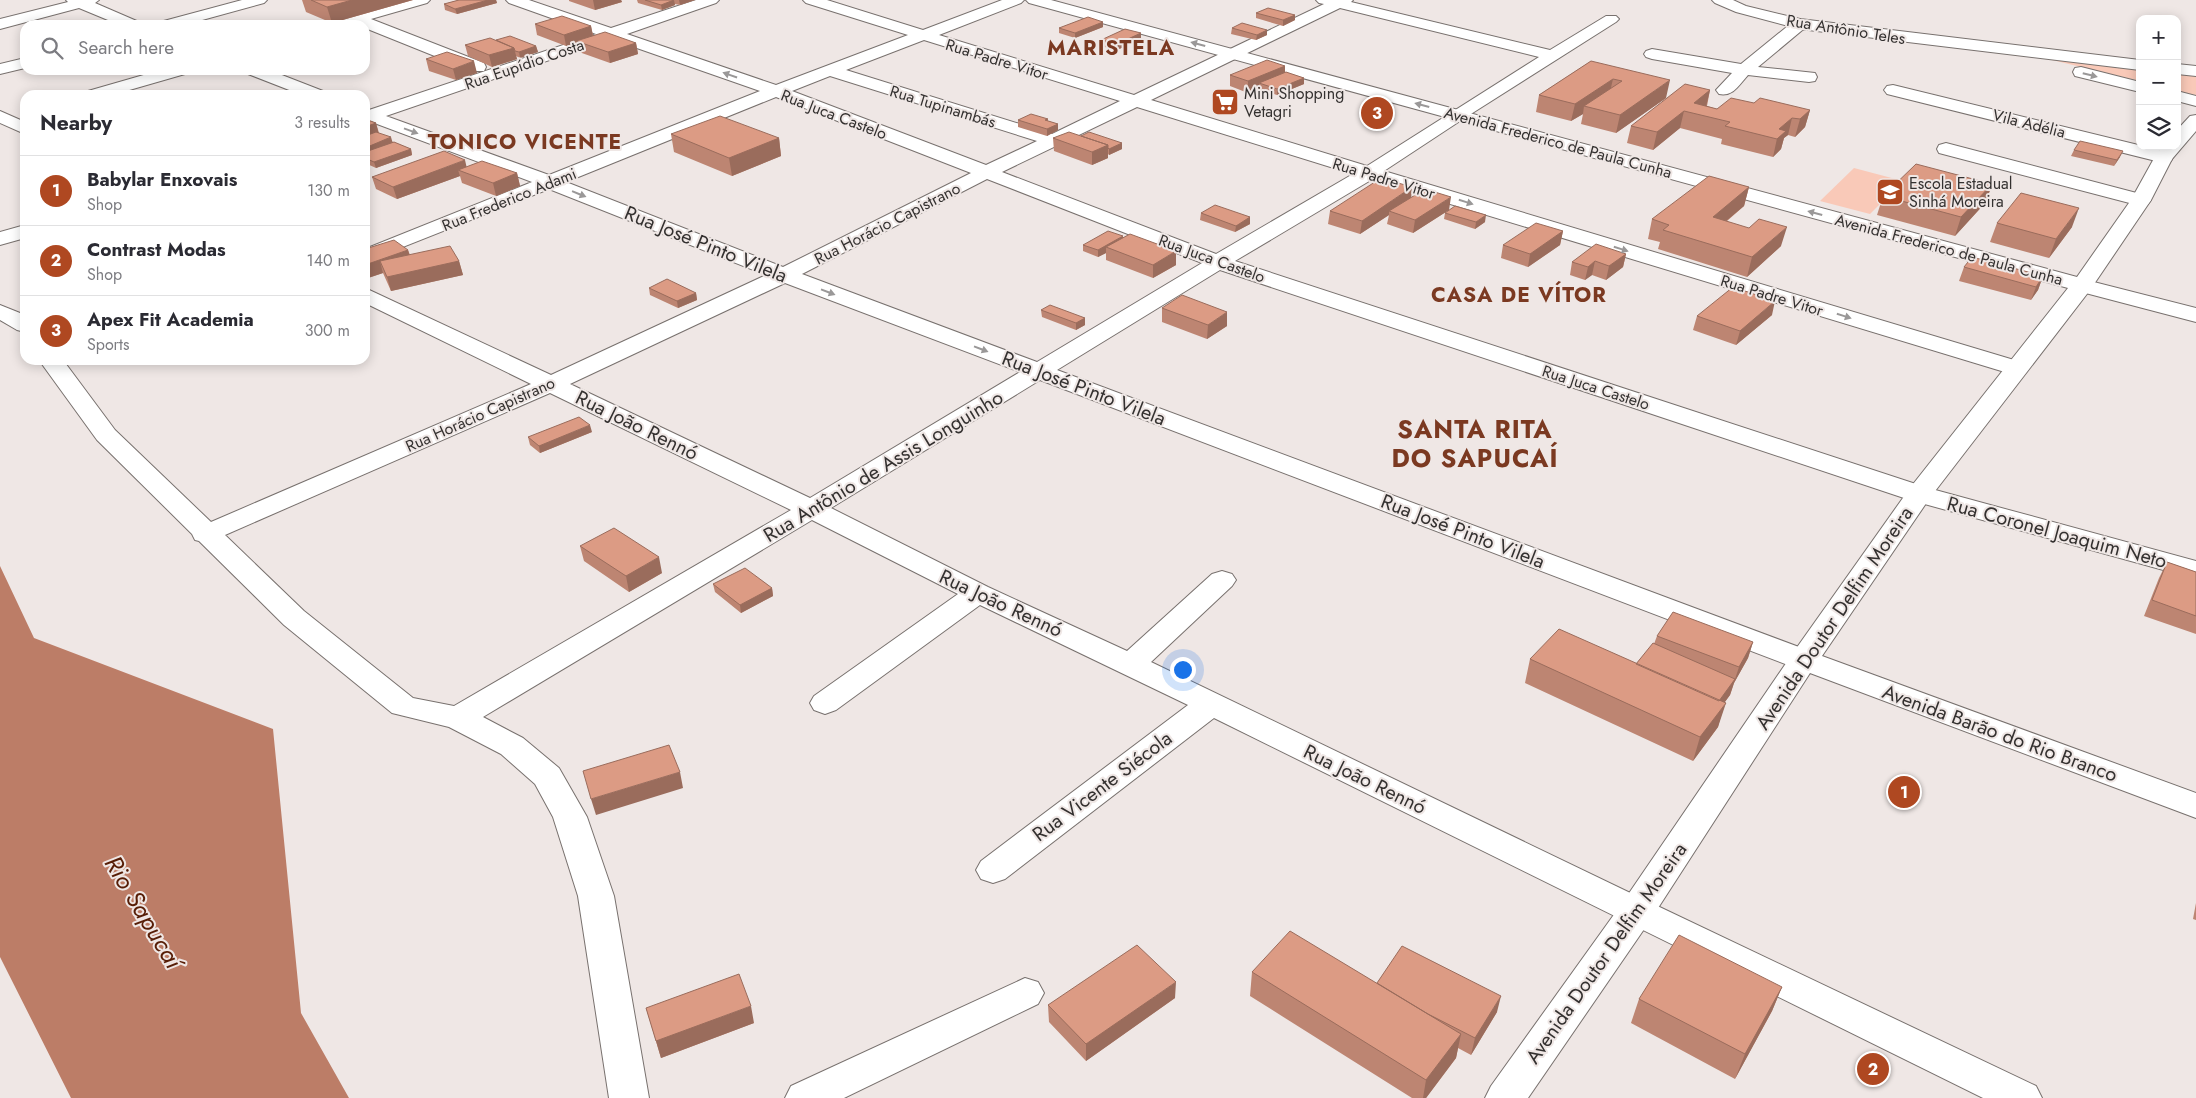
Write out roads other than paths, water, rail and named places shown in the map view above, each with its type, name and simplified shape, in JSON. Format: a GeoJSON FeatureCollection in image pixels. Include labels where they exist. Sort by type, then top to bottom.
{"type":"FeatureCollection","features":[{"type":"Feature","properties":{"kind":"street"},"geometry":{"type":"LineString","coordinates":[[185,20],[259,0]]}},
{"type":"Feature","properties":{"kind":"street"},"geometry":{"type":"LineString","coordinates":[[350,20],[422,0]]}},
{"type":"Feature","properties":{"kind":"street","name":"Rua Juca Castelo"},"geometry":{"type":"LineString","coordinates":[[514,0],[776,92],[1218,262],[1919,494]]}},
{"type":"Feature","properties":{"kind":"street","name":"Rua Eupídio Costa"},"geometry":{"type":"LineString","coordinates":[[370,115],[496,74],[710,0]]}},
{"type":"Feature","properties":{"kind":"street","name":"Rua Padre Vitor"},"geometry":{"type":"LineString","coordinates":[[811,0],[1135,102],[2016,368]]}},
{"type":"Feature","properties":{"kind":"street","name":"Rua Frederico Adami"},"geometry":{"type":"LineString","coordinates":[[370,254],[776,92],[1016,0]]}},
{"type":"Feature","properties":{"kind":"street","name":"Avenida Frederico de Paula Cunha"},"geometry":{"type":"LineString","coordinates":[[1034,0],[2196,315]]}},
{"type":"Feature","properties":{"kind":"street","name":"Rua Antônio Teles"},"geometry":{"type":"LineString","coordinates":[[1720,0],[1742,9],[1800,24],[2136,65]]}},
{"type":"Feature","properties":{"kind":"street"},"geometry":{"type":"LineString","coordinates":[[0,24],[82,1],[122,20]]}},
{"type":"Feature","properties":{"kind":"street"},"geometry":{"type":"LineString","coordinates":[[1335,1],[1551,56]]}},
{"type":"Feature","properties":{"kind":"street","name":"Rua Horácio Capistrano"},"geometry":{"type":"LineString","coordinates":[[206,534],[551,384],[784,275],[984,173],[1055,141],[1234,54],[1335,1]]}},
{"type":"Feature","properties":{"kind":"street"},"geometry":{"type":"LineString","coordinates":[[356,18],[361,20]]}},
{"type":"Feature","properties":{"kind":"street","name":"Rua Antônio de Assis Longuinho"},"geometry":{"type":"LineString","coordinates":[[458,718],[1369,173],[1457,115],[1611,19]]}},
{"type":"Feature","properties":{"kind":"street"},"geometry":{"type":"LineString","coordinates":[[370,24],[496,74]]}},
{"type":"Feature","properties":{"kind":"street"},"geometry":{"type":"LineString","coordinates":[[1725,90],[1744,70],[1800,24]]}},
{"type":"Feature","properties":{"kind":"street","name":"Rua Antônio Teles"},"geometry":{"type":"LineString","coordinates":[[1975,46],[2136,86]]}},
{"type":"Feature","properties":{"kind":"street"},"geometry":{"type":"LineString","coordinates":[[1652,54],[1744,70],[1809,77]]}},
{"type":"Feature","properties":{"kind":"street"},"geometry":{"type":"LineString","coordinates":[[0,69],[20,64]]}},
{"type":"Feature","properties":{"kind":"street"},"geometry":{"type":"LineString","coordinates":[[2181,69],[2196,71]]}},
{"type":"Feature","properties":{"kind":"street","name":"Rua Tupinambás"},"geometry":{"type":"LineString","coordinates":[[831,71],[1055,141]]}},
{"type":"Feature","properties":{"kind":"street"},"geometry":{"type":"LineString","coordinates":[[111,90],[162,75]]}},
{"type":"Feature","properties":{"kind":"street"},"geometry":{"type":"LineString","coordinates":[[267,75],[304,90]]}},
{"type":"Feature","properties":{"kind":"street","name":"Vila Adélia"},"geometry":{"type":"LineString","coordinates":[[1893,90],[2136,141]]}},
{"type":"Feature","properties":{"kind":"street"},"geometry":{"type":"LineString","coordinates":[[2181,97],[2196,101]]}},
{"type":"Feature","properties":{"kind":"street","name":"Rua José Pinto Vilela"},"geometry":{"type":"LineString","coordinates":[[370,117],[550,182],[784,275],[1804,660]]}},
{"type":"Feature","properties":{"kind":"street"},"geometry":{"type":"LineString","coordinates":[[8,119],[20,126]]}},
{"type":"Feature","properties":{"kind":"street","name":"Avenida Doutor Delfim Moreira"},"geometry":{"type":"LineString","coordinates":[[2181,137],[2196,120]]}},
{"type":"Feature","properties":{"kind":"street"},"geometry":{"type":"LineString","coordinates":[[1946,149],[2141,200]]}},
{"type":"Feature","properties":{"kind":"street","name":"Avenida Doutor Delfim Moreira"},"geometry":{"type":"LineString","coordinates":[[1506,1098],[1636,912],[1804,660],[1919,494],[2082,285],[2141,200],[2170,150]]}},
{"type":"Feature","properties":{"kind":"street"},"geometry":{"type":"LineString","coordinates":[[0,239],[20,233]]}},
{"type":"Feature","properties":{"kind":"street","name":"Rua João Rennó"},"geometry":{"type":"LineString","coordinates":[[370,297],[810,509],[978,593],[1212,703],[1636,912],[2022,1098]]}},
{"type":"Feature","properties":{"kind":"street"},"geometry":{"type":"LineString","coordinates":[[0,312],[20,322]]}},
{"type":"Feature","properties":{"kind":"street"},"geometry":{"type":"LineString","coordinates":[[55,365],[106,435],[294,618],[402,706],[458,718],[512,746],[547,776],[570,817],[596,896],[630,1098]]}},
{"type":"Feature","properties":{"kind":"street","name":"Rua Coronel Joaquim Neto"},"geometry":{"type":"LineString","coordinates":[[1919,494],[2196,570]]}},
{"type":"Feature","properties":{"kind":"street"},"geometry":{"type":"LineString","coordinates":[[1131,664],[1222,580]]}},
{"type":"Feature","properties":{"kind":"street"},"geometry":{"type":"LineString","coordinates":[[825,703],[978,593]]}},
{"type":"Feature","properties":{"kind":"street","name":"Avenida Barão do Rio Branco"},"geometry":{"type":"LineString","coordinates":[[1804,660],[2196,806]]}},
{"type":"Feature","properties":{"kind":"street","name":"Rua Vicente Siécola"},"geometry":{"type":"LineString","coordinates":[[993,870],[1212,703]]}},
{"type":"Feature","properties":{"kind":"street"},"geometry":{"type":"LineString","coordinates":[[805,1098],[1025,993]]}},
{"type":"Feature","properties":{"kind":"water","name":"Rio Sapucaí"},"geometry":{"type":"Polygon","coordinates":[[[0,566],[34,638],[273,729],[301,1013],[349,1098],[71,1098],[0,957],[0,566]]]}},
{"type":"Feature","properties":{"kind":"place","name":"Mini Shopping Vetagri"},"geometry":{"type":"Point","coordinates":[1225,102]}},
{"type":"Feature","properties":{"kind":"place","name":"Apex Fit Academia"},"geometry":{"type":"Point","coordinates":[1377,113]}},
{"type":"Feature","properties":{"kind":"place","name":"Escola Estadual Sinhá Moreira"},"geometry":{"type":"Point","coordinates":[1890,192]}},
{"type":"Feature","properties":{"kind":"place","name":"Babylar Enxovais"},"geometry":{"type":"Point","coordinates":[1904,792]}},
{"type":"Feature","properties":{"kind":"place","name":"Contrast Modas"},"geometry":{"type":"Point","coordinates":[1873,1069]}},
{"type":"Feature","properties":{"kind":"district","name":"MARISTELA"},"geometry":{"type":"Point","coordinates":[1111,48]}},
{"type":"Feature","properties":{"kind":"district","name":"TONICO VICENTE"},"geometry":{"type":"Point","coordinates":[525,142]}},
{"type":"Feature","properties":{"kind":"district","name":"CASA DE VÍTOR"},"geometry":{"type":"Point","coordinates":[1519,295]}},
{"type":"Feature","properties":{"kind":"district","name":"SANTA RITA DO SAPUCAÍ"},"geometry":{"type":"Point","coordinates":[1475,444]}}]}
